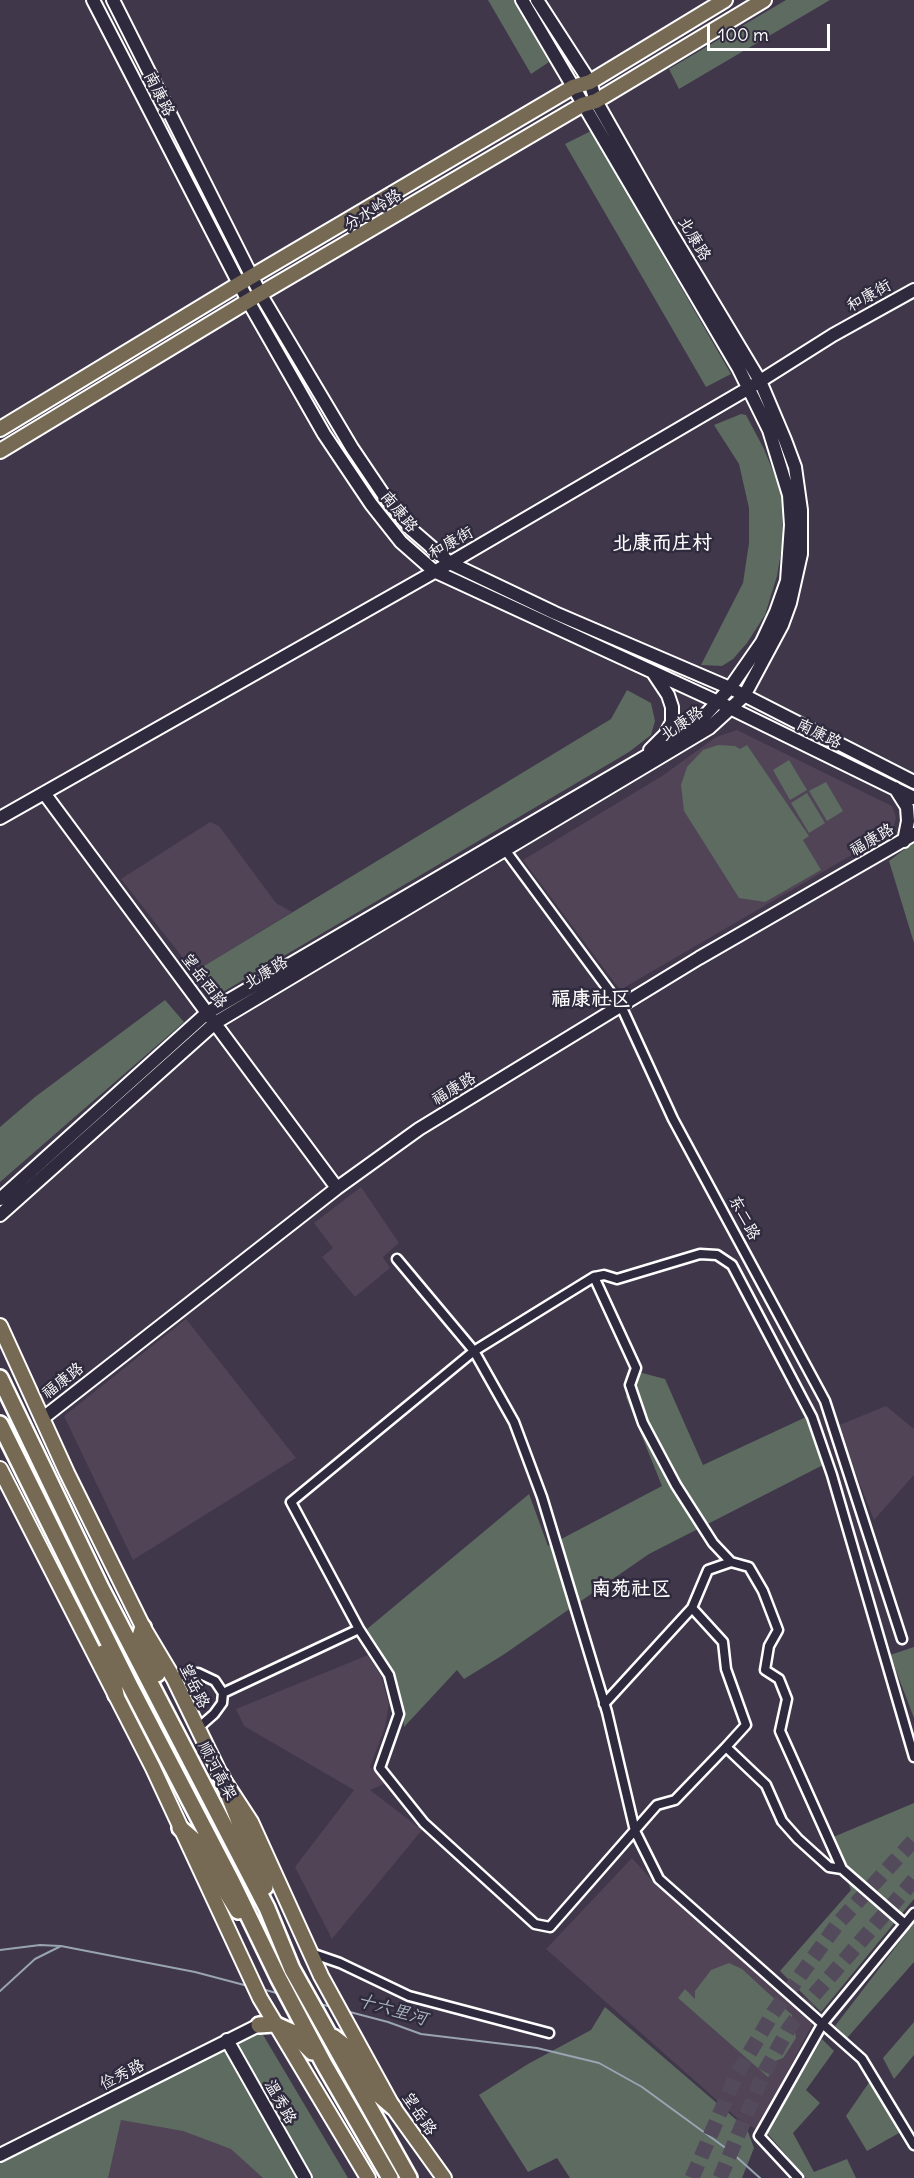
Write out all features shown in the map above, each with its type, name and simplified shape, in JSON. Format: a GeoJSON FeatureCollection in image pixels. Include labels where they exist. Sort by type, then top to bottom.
{"type":"FeatureCollection","features":[{"type":"Feature","properties":{"kind":"highway","name":"顺河高架"},"geometry":{"type":"LineString","coordinates":[[0,1378],[101,1588],[267,1908],[292,1969],[409,2178]]}},
{"type":"Feature","properties":{"kind":"highway"},"geometry":{"type":"LineString","coordinates":[[0,1424],[95,1617],[253,1927],[326,2067],[390,2178]]}},
{"type":"Feature","properties":{"kind":"highway"},"geometry":{"type":"LineString","coordinates":[[95,1617],[93,1630],[112,1674],[116,1695]]}},
{"type":"Feature","properties":{"kind":"highway"},"geometry":{"type":"LineString","coordinates":[[143,1627],[140,1636],[165,1695],[164,1706]]}},
{"type":"Feature","properties":{"kind":"highway"},"geometry":{"type":"LineString","coordinates":[[221,1776],[266,1888],[267,1908]]}},
{"type":"Feature","properties":{"kind":"highway"},"geometry":{"type":"LineString","coordinates":[[180,1828],[195,1841],[234,1907],[253,1927]]}},
{"type":"Feature","properties":{"kind":"highway"},"geometry":{"type":"LineString","coordinates":[[266,2024],[292,2032],[326,2067]]}},
{"type":"Feature","properties":{"kind":"highway"},"geometry":{"type":"LineString","coordinates":[[327,2031],[346,2047],[379,2095],[393,2107]]}},
{"type":"Feature","properties":{"kind":"highway"},"geometry":{"type":"LineString","coordinates":[[372,2111],[391,2132],[420,2178]]}},
{"type":"Feature","properties":{"kind":"main road","name":"分水岭路"},"geometry":{"type":"LineString","coordinates":[[0,429],[239,284],[254,278],[573,87],[590,82],[725,0]]}},
{"type":"Feature","properties":{"kind":"main road","name":"分水岭路"},"geometry":{"type":"LineString","coordinates":[[0,451],[248,301],[582,105],[596,101],[764,0]]}},
{"type":"Feature","properties":{"kind":"main road","name":"望岳路"},"geometry":{"type":"LineString","coordinates":[[0,1326],[143,1627],[174,1679],[221,1776],[251,1822],[321,1976],[349,2030],[393,2107],[444,2178]]}},
{"type":"Feature","properties":{"kind":"main road"},"geometry":{"type":"LineString","coordinates":[[0,1352],[19,1364]]}},
{"type":"Feature","properties":{"kind":"main road"},"geometry":{"type":"LineString","coordinates":[[0,1468],[205,1874],[236,1949],[260,1998],[266,2024],[288,2046],[368,2178]]}},
{"type":"Feature","properties":{"kind":"street","name":"南康路"},"geometry":{"type":"LineString","coordinates":[[93,0],[248,301],[324,434],[371,504],[401,542],[434,571],[718,702],[914,798]]}},
{"type":"Feature","properties":{"kind":"street","name":"南康路"},"geometry":{"type":"LineString","coordinates":[[113,0],[261,295],[352,448],[383,494],[413,531],[450,563],[555,614],[730,688],[914,782]]}},
{"type":"Feature","properties":{"kind":"street","name":"北康路"},"geometry":{"type":"LineString","coordinates":[[0,1199],[211,1018],[681,736],[730,688],[762,642],[776,612],[787,581],[791,525],[789,495],[755,385],[582,105],[522,0]]}},
{"type":"Feature","properties":{"kind":"street","name":"北康路"},"geometry":{"type":"LineString","coordinates":[[502,845],[700,734],[744,696],[782,625],[790,603],[801,554],[801,510],[795,467],[755,385],[596,101],[590,82],[537,0]]}},
{"type":"Feature","properties":{"kind":"street","name":"和康街"},"geometry":{"type":"LineString","coordinates":[[0,818],[450,563],[755,385],[833,334],[914,290]]}},
{"type":"Feature","properties":{"kind":"street"},"geometry":{"type":"LineString","coordinates":[[639,762],[664,735],[672,722],[672,707],[668,695],[654,673]]}},
{"type":"Feature","properties":{"kind":"street"},"geometry":{"type":"LineString","coordinates":[[895,788],[906,807],[909,838]]}},
{"type":"Feature","properties":{"kind":"street","name":"望岳西路"},"geometry":{"type":"LineString","coordinates":[[44,793],[337,1188]]}},
{"type":"Feature","properties":{"kind":"street","name":"福康路"},"geometry":{"type":"LineString","coordinates":[[42,1418],[337,1188],[419,1129],[622,1008],[699,958],[909,838]]}},
{"type":"Feature","properties":{"kind":"street","name":"东二路"},"geometry":{"type":"LineString","coordinates":[[502,845],[622,1008],[674,1119],[825,1401],[902,1640]]}},
{"type":"Feature","properties":{"kind":"street","name":"北康路"},"geometry":{"type":"LineString","coordinates":[[0,1215],[211,1018]]}},
{"type":"Feature","properties":{"kind":"street"},"geometry":{"type":"LineString","coordinates":[[692,1608],[723,1642],[726,1669],[746,1725],[675,1800],[657,1805],[550,1927],[535,1924],[424,1823],[380,1768],[399,1714],[389,1675],[359,1629],[291,1502],[474,1351],[594,1277],[604,1275],[617,1279],[700,1254],[717,1255],[732,1265],[812,1417],[832,1475],[914,1757]]}},
{"type":"Feature","properties":{"kind":"street"},"geometry":{"type":"LineString","coordinates":[[396,1260],[474,1351],[514,1422],[542,1497],[604,1704],[635,1831],[659,1879],[862,2059],[914,2145]]}},
{"type":"Feature","properties":{"kind":"street"},"geometry":{"type":"LineString","coordinates":[[594,1277],[636,1368],[630,1385],[643,1423],[676,1485],[713,1542],[731,1562],[749,1567],[778,1630],[769,1646],[765,1670],[779,1679],[787,1699],[780,1731],[842,1869],[905,1924]]}},
{"type":"Feature","properties":{"kind":"street"},"geometry":{"type":"LineString","coordinates":[[604,1704],[692,1608],[708,1570],[731,1562]]}},
{"type":"Feature","properties":{"kind":"street"},"geometry":{"type":"LineString","coordinates":[[224,1693],[359,1629]]}},
{"type":"Feature","properties":{"kind":"street"},"geometry":{"type":"LineString","coordinates":[[174,1679],[184,1674],[198,1673],[215,1681],[224,1693],[222,1703],[214,1714],[197,1729]]}},
{"type":"Feature","properties":{"kind":"street"},"geometry":{"type":"LineString","coordinates":[[726,1747],[766,1785],[782,1821],[798,1839],[829,1867],[842,1869]]}},
{"type":"Feature","properties":{"kind":"street"},"geometry":{"type":"LineString","coordinates":[[798,2178],[759,2136],[823,2023],[914,1913]]}},
{"type":"Feature","properties":{"kind":"street"},"geometry":{"type":"LineString","coordinates":[[311,1953],[340,1963],[409,1996],[519,2023],[549,2033]]}},
{"type":"Feature","properties":{"kind":"street","name":"俭秀路"},"geometry":{"type":"LineString","coordinates":[[0,2155],[227,2040],[266,2024]]}},
{"type":"Feature","properties":{"kind":"street","name":"温秀路"},"geometry":{"type":"LineString","coordinates":[[227,2040],[305,2178]]}},
{"type":"Feature","properties":{"kind":"shaded area"},"geometry":{"type":"Polygon","coordinates":[[[737,730],[892,806],[896,817],[893,831],[620,990],[523,860],[662,776],[716,737],[737,730]]]}},
{"type":"Feature","properties":{"kind":"shaded area"},"geometry":{"type":"Polygon","coordinates":[[[210,822],[219,826],[276,903],[292,912],[194,972],[121,879],[210,822]]]}},
{"type":"Feature","properties":{"kind":"shaded area"},"geometry":{"type":"Polygon","coordinates":[[[361,1187],[399,1243],[383,1257],[390,1268],[355,1297],[322,1257],[333,1248],[314,1223],[361,1187]]]}},
{"type":"Feature","properties":{"kind":"shaded area"},"geometry":{"type":"Polygon","coordinates":[[[186,1319],[296,1458],[133,1560],[64,1416],[186,1319]]]}},
{"type":"Feature","properties":{"kind":"shaded area"},"geometry":{"type":"Polygon","coordinates":[[[886,1406],[914,1429],[914,1475],[874,1520],[837,1426],[886,1406]]]}},
{"type":"Feature","properties":{"kind":"shaded area"},"geometry":{"type":"Polygon","coordinates":[[[368,1655],[381,1676],[389,1704],[385,1727],[370,1767],[386,1783],[370,1790],[422,1830],[332,1939],[295,1867],[354,1790],[244,1726],[236,1709],[368,1655]]]}},
{"type":"Feature","properties":{"kind":"shaded area"},"geometry":{"type":"Polygon","coordinates":[[[632,1858],[651,1879],[813,2023],[757,2130],[737,2118],[546,1949],[632,1858]]]}},
{"type":"Feature","properties":{"kind":"shaded area"},"geometry":{"type":"Polygon","coordinates":[[[261,2034],[337,2178],[0,2178],[261,2034]]]}},
{"type":"Feature","properties":{"kind":"green space"},"geometry":{"type":"Polygon","coordinates":[[[488,0],[514,0],[549,62],[531,74],[488,0]]]}},
{"type":"Feature","properties":{"kind":"green space"},"geometry":{"type":"Polygon","coordinates":[[[786,0],[830,0],[679,89],[669,69],[786,0]]]}},
{"type":"Feature","properties":{"kind":"green space"},"geometry":{"type":"Polygon","coordinates":[[[591,131],[731,374],[706,387],[565,144],[591,131]]]}},
{"type":"Feature","properties":{"kind":"green space"},"geometry":{"type":"Polygon","coordinates":[[[741,414],[746,415],[764,449],[782,493],[783,540],[777,576],[765,615],[747,643],[733,659],[722,666],[701,665],[743,583],[749,543],[749,508],[739,464],[714,425],[741,414]]]}},
{"type":"Feature","properties":{"kind":"green space"},"geometry":{"type":"Polygon","coordinates":[[[627,690],[651,703],[655,721],[651,735],[629,752],[211,999],[194,972],[611,719],[627,690]]]}},
{"type":"Feature","properties":{"kind":"green space"},"geometry":{"type":"Polygon","coordinates":[[[718,745],[735,746],[740,749],[747,745],[809,836],[803,840],[821,870],[765,902],[739,898],[684,811],[681,785],[687,767],[703,750],[718,745]]]}},
{"type":"Feature","properties":{"kind":"green space"},"geometry":{"type":"Polygon","coordinates":[[[789,760],[807,790],[790,800],[773,770],[789,760]]]}},
{"type":"Feature","properties":{"kind":"green space"},"geometry":{"type":"Polygon","coordinates":[[[826,782],[843,811],[827,821],[809,791],[826,782]]]}},
{"type":"Feature","properties":{"kind":"green space"},"geometry":{"type":"Polygon","coordinates":[[[807,793],[825,823],[809,833],[791,803],[807,793]]]}},
{"type":"Feature","properties":{"kind":"green space"},"geometry":{"type":"Polygon","coordinates":[[[914,842],[914,943],[889,861],[914,842]]]}},
{"type":"Feature","properties":{"kind":"green space"},"geometry":{"type":"Polygon","coordinates":[[[165,1000],[184,1022],[0,1182],[0,1127],[35,1097],[165,1000]]]}},
{"type":"Feature","properties":{"kind":"green space"},"geometry":{"type":"Polygon","coordinates":[[[631,1370],[665,1379],[703,1465],[806,1417],[825,1464],[649,1554],[503,1655],[464,1679],[457,1670],[404,1727],[402,1702],[393,1672],[367,1629],[529,1494],[548,1546],[662,1486],[626,1397],[631,1370]]]}},
{"type":"Feature","properties":{"kind":"green space"},"geometry":{"type":"Polygon","coordinates":[[[914,1647],[914,1718],[890,1655],[914,1647]]]}},
{"type":"Feature","properties":{"kind":"green space"},"geometry":{"type":"Polygon","coordinates":[[[914,1803],[914,1899],[821,2012],[780,1971],[851,1890],[831,1838],[914,1803]]]}},
{"type":"Feature","properties":{"kind":"green space"},"geometry":{"type":"Polygon","coordinates":[[[914,1923],[914,1962],[847,2038],[835,2026],[914,1923]]]}},
{"type":"Feature","properties":{"kind":"green space"},"geometry":{"type":"Polygon","coordinates":[[[729,1963],[742,1969],[792,2015],[796,2038],[783,2058],[768,2064],[774,2070],[768,2077],[678,1998],[685,1989],[695,1999],[695,1991],[711,1970],[729,1963]]]}},
{"type":"Feature","properties":{"kind":"green space"},"geometry":{"type":"Polygon","coordinates":[[[605,2007],[747,2129],[754,2148],[742,2178],[570,2178],[557,2158],[528,2172],[479,2095],[528,2064],[591,2030],[605,2007]]]}},
{"type":"Feature","properties":{"kind":"green space"},"geometry":{"type":"Polygon","coordinates":[[[914,2022],[914,2055],[894,2079],[883,2058],[914,2022]]]}},
{"type":"Feature","properties":{"kind":"green space"},"geometry":{"type":"Polygon","coordinates":[[[259,2028],[348,2178],[263,2178],[231,2149],[183,2131],[121,2120],[108,2178],[0,2178],[0,2160],[259,2028]]]}},
{"type":"Feature","properties":{"kind":"green space"},"geometry":{"type":"Polygon","coordinates":[[[822,2039],[834,2051],[806,2090],[820,2103],[793,2133],[814,2172],[847,2159],[856,2178],[806,2178],[767,2133],[822,2039]]]}},
{"type":"Feature","properties":{"kind":"green space"},"geometry":{"type":"Polygon","coordinates":[[[870,2081],[899,2133],[867,2151],[846,2116],[870,2081]]]}},
{"type":"Feature","properties":{"kind":"waterway"},"geometry":{"type":"LineString","coordinates":[[0,1950],[40,1945],[60,1946]]}},
{"type":"Feature","properties":{"kind":"waterway","name":"十六里河"},"geometry":{"type":"LineString","coordinates":[[0,1991],[35,1959],[61,1946],[195,1972],[248,1986]]}},
{"type":"Feature","properties":{"kind":"waterway","name":"十六里河"},"geometry":{"type":"LineString","coordinates":[[262,1989],[280,1994]]}},
{"type":"Feature","properties":{"kind":"waterway","name":"十六里河"},"geometry":{"type":"LineString","coordinates":[[320,2004],[332,2007]]}},
{"type":"Feature","properties":{"kind":"waterway","name":"十六里河"},"geometry":{"type":"LineString","coordinates":[[346,2011],[421,2034],[537,2048],[599,2063],[642,2087],[731,2152],[760,2178]]}},
{"type":"Feature","properties":{"kind":"tunnel"},"geometry":{"type":"LineString","coordinates":[[692,2178],[736,2076],[773,2013],[839,1922],[914,1840]]}},
{"type":"Feature","properties":{"kind":"tunnel"},"geometry":{"type":"LineString","coordinates":[[720,2178],[764,2073],[789,2028],[814,1995],[914,1880]]}},
{"type":"Feature","properties":{"kind":"district","name":"北康而庄村"},"geometry":{"type":"Point","coordinates":[662,543]}},
{"type":"Feature","properties":{"kind":"district","name":"福康社区"},"geometry":{"type":"Point","coordinates":[591,999]}},
{"type":"Feature","properties":{"kind":"district","name":"南苑社区"},"geometry":{"type":"Point","coordinates":[631,1589]}}]}
